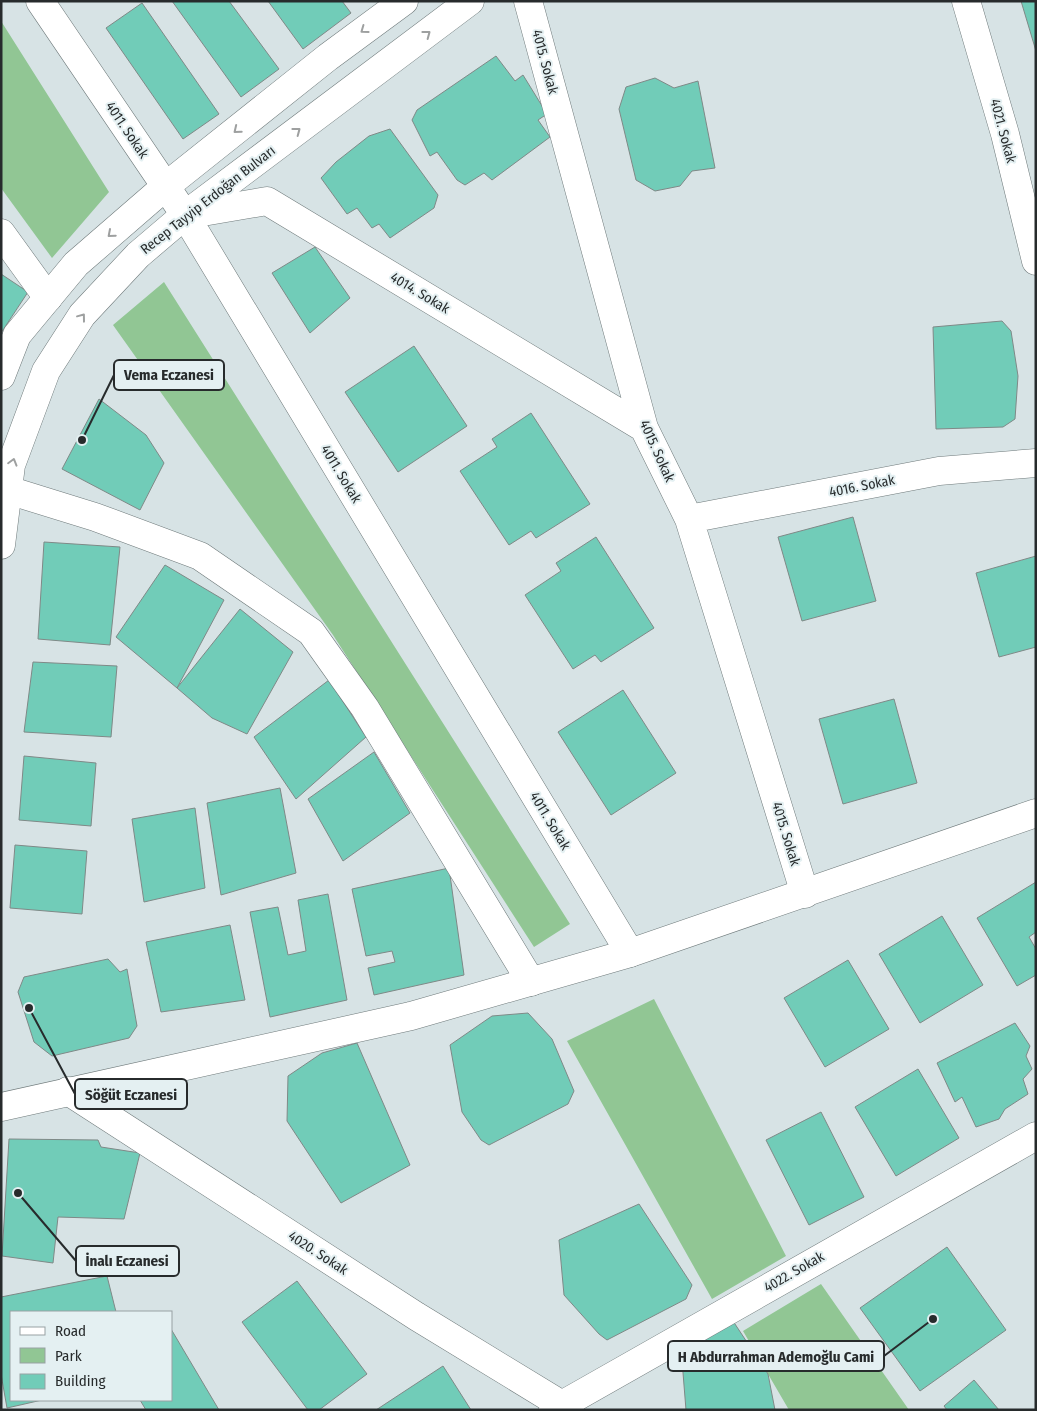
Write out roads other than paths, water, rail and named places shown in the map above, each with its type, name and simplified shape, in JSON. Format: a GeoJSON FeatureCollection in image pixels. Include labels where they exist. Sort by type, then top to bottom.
{"type":"FeatureCollection","features":[{"type":"Feature","properties":{"kind":"street"},"geometry":{"type":"LineString","coordinates":[[1,376],[17,335],[76,264],[166,186],[328,56],[404,1]]}},
{"type":"Feature","properties":{"kind":"street","name":"Recep Tayyip Erdoğan Bulvarı"},"geometry":{"type":"LineString","coordinates":[[1,545],[11,465],[46,371],[82,315],[138,255],[185,216],[470,1]]}},
{"type":"Feature","properties":{"kind":"street","name":"4015. Sokak"},"geometry":{"type":"LineString","coordinates":[[528,1],[644,428],[689,519],[805,894]]}},
{"type":"Feature","properties":{"kind":"street","name":"4021. Sokak"},"geometry":{"type":"LineString","coordinates":[[966,1],[1005,134],[1036,261]]}},
{"type":"Feature","properties":{"kind":"street","name":"4011. Sokak"},"geometry":{"type":"LineString","coordinates":[[49,6],[185,216],[630,953]]}},
{"type":"Feature","properties":{"kind":"street","name":"4014. Sokak"},"geometry":{"type":"LineString","coordinates":[[185,216],[267,202],[644,428]]}},
{"type":"Feature","properties":{"kind":"street"},"geometry":{"type":"LineString","coordinates":[[1,233],[48,298]]}},
{"type":"Feature","properties":{"kind":"street","name":"4016. Sokak"},"geometry":{"type":"LineString","coordinates":[[689,519],[939,471],[1036,463]]}},
{"type":"Feature","properties":{"kind":"street"},"geometry":{"type":"LineString","coordinates":[[8,490],[95,517],[200,556],[311,632],[365,708],[531,982]]}},
{"type":"Feature","properties":{"kind":"street"},"geometry":{"type":"LineString","coordinates":[[1,1107],[411,1016],[531,982],[630,953],[1036,813]]}},
{"type":"Feature","properties":{"kind":"street","name":"4020. Sokak"},"geometry":{"type":"LineString","coordinates":[[68,1091],[562,1408]]}},
{"type":"Feature","properties":{"kind":"street","name":"4022. Sokak"},"geometry":{"type":"LineString","coordinates":[[562,1408],[1036,1136]]}},
{"type":"Feature","properties":{"kind":"place","name":"Vema Eczanesi"},"geometry":{"type":"Point","coordinates":[82,440]}},
{"type":"Feature","properties":{"kind":"place","name":"Söğüt Eczanesi"},"geometry":{"type":"Point","coordinates":[29,1008]}},
{"type":"Feature","properties":{"kind":"place","name":"İnalı Eczanesi"},"geometry":{"type":"Point","coordinates":[18,1193]}},
{"type":"Feature","properties":{"kind":"place","name":"H Abdurrahman Ademoğlu Cami"},"geometry":{"type":"Point","coordinates":[933,1319]}}]}
